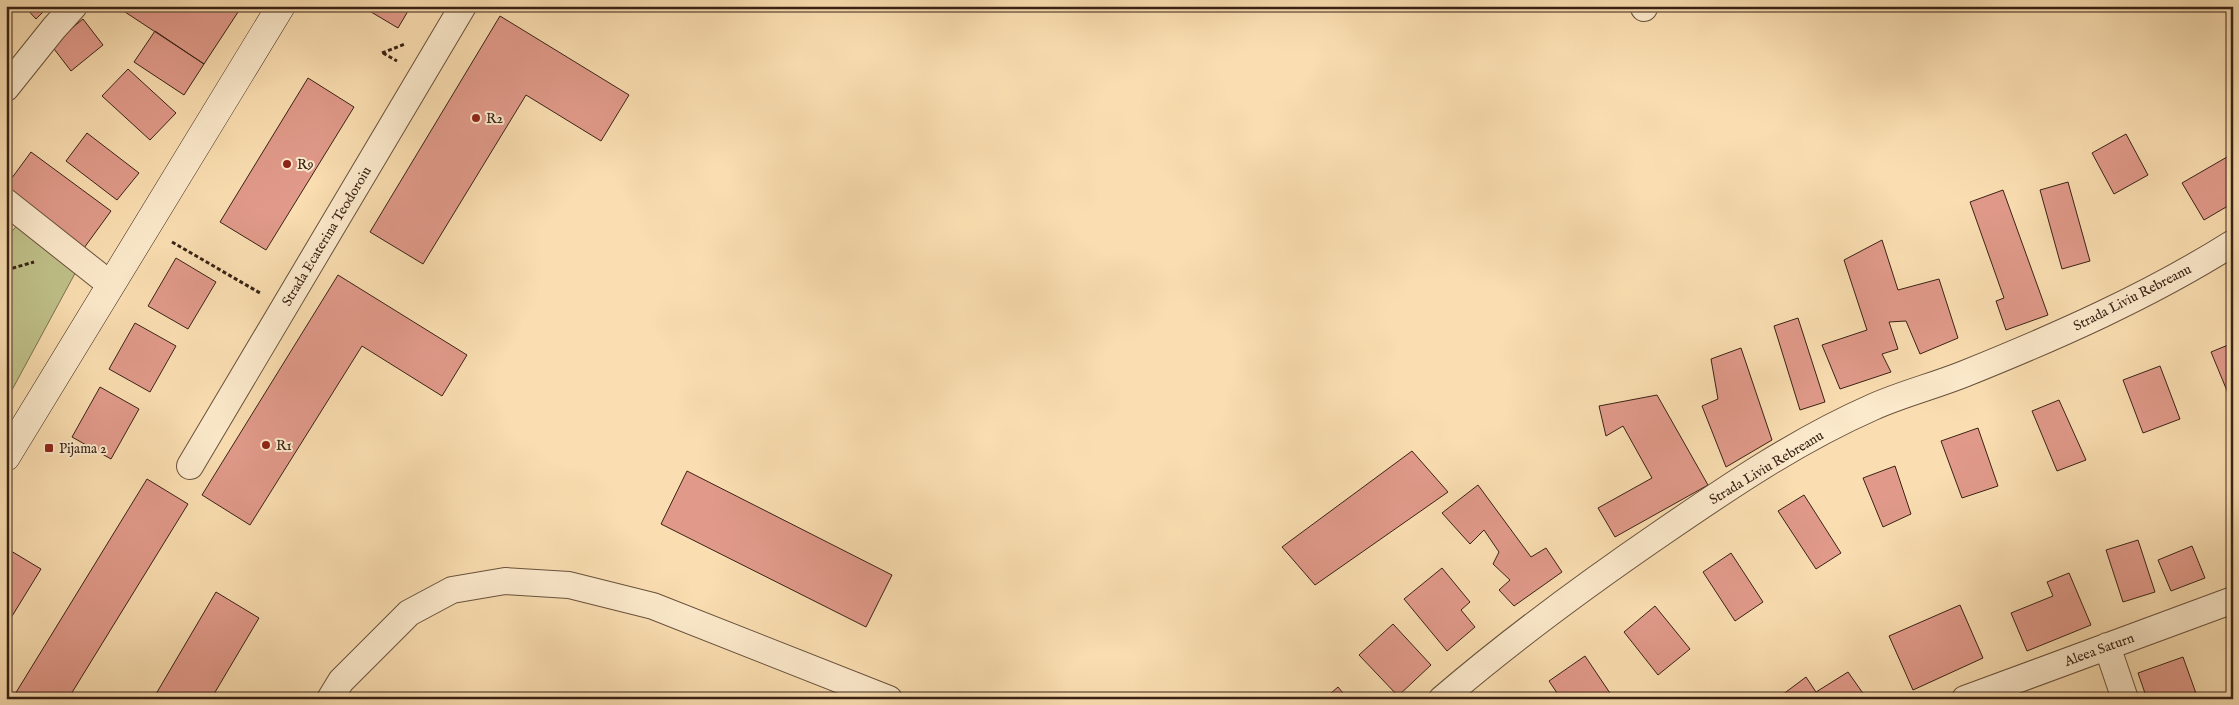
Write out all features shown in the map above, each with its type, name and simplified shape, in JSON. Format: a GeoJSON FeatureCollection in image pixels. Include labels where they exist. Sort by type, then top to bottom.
{"type":"FeatureCollection","features":[{"type":"Feature","properties":{"kind":"main road"},"geometry":{"type":"LineString","coordinates":[[6,457],[281,6]]}},
{"type":"Feature","properties":{"kind":"street"},"geometry":{"type":"LineString","coordinates":[[6,88],[74,6]]}},
{"type":"Feature","properties":{"kind":"street","name":"Strada Ecaterina Teodoroiu"},"geometry":{"type":"LineString","coordinates":[[190,466],[463,6]]}},
{"type":"Feature","properties":{"kind":"street"},"geometry":{"type":"LineString","coordinates":[[6,202],[111,285]]}},
{"type":"Feature","properties":{"kind":"street","name":"Strada Liviu Rebreanu"},"geometry":{"type":"LineString","coordinates":[[1442,699],[1607,571],[1711,499],[1797,445],[1874,407],[1962,375],[2066,331],[2140,295],[2233,243]]}},
{"type":"Feature","properties":{"kind":"street"},"geometry":{"type":"LineString","coordinates":[[330,699],[341,681],[409,613],[452,590],[505,581],[569,585],[652,606],[889,699]]}},
{"type":"Feature","properties":{"kind":"street","name":"Aleea Saturn"},"geometry":{"type":"LineString","coordinates":[[1965,699],[2233,600]]}},
{"type":"Feature","properties":{"kind":"street"},"geometry":{"type":"LineString","coordinates":[[2107,646],[2125,699]]}},
{"type":"Feature","properties":{"kind":"path"},"geometry":{"type":"LineString","coordinates":[[146,228],[285,307]]}},
{"type":"Feature","properties":{"kind":"green space"},"geometry":{"type":"Polygon","coordinates":[[[21,221],[79,266],[6,401],[6,238],[21,221]]]}},
{"type":"Feature","properties":{"kind":"building"},"geometry":{"type":"Polygon","coordinates":[[[24,6],[49,6],[36,19],[24,6]]]}},
{"type":"Feature","properties":{"kind":"building"},"geometry":{"type":"Polygon","coordinates":[[[125,6],[242,6],[204,64],[122,10],[125,6]]]}},
{"type":"Feature","properties":{"kind":"building"},"geometry":{"type":"Polygon","coordinates":[[[361,6],[411,6],[398,28],[361,6]]]}},
{"type":"Feature","properties":{"kind":"building","name":"R2"},"geometry":{"type":"Polygon","coordinates":[[[500,16],[629,95],[601,141],[526,95],[423,264],[370,232],[500,16]]]}},
{"type":"Feature","properties":{"kind":"building"},"geometry":{"type":"Polygon","coordinates":[[[83,19],[103,45],[71,71],[51,45],[83,19]]]}},
{"type":"Feature","properties":{"kind":"building"},"geometry":{"type":"Polygon","coordinates":[[[155,31],[204,64],[184,95],[134,62],[155,31]]]}},
{"type":"Feature","properties":{"kind":"building"},"geometry":{"type":"Polygon","coordinates":[[[128,69],[176,113],[150,140],[102,96],[128,69]]]}},
{"type":"Feature","properties":{"kind":"building","name":"R9"},"geometry":{"type":"Polygon","coordinates":[[[308,78],[354,107],[266,250],[220,222],[308,78]]]}},
{"type":"Feature","properties":{"kind":"building"},"geometry":{"type":"Polygon","coordinates":[[[87,133],[139,173],[117,200],[66,161],[87,133]]]}},
{"type":"Feature","properties":{"kind":"building"},"geometry":{"type":"Polygon","coordinates":[[[2126,134],[2148,175],[2114,194],[2092,153],[2126,134]]]}},
{"type":"Feature","properties":{"kind":"building"},"geometry":{"type":"Polygon","coordinates":[[[31,152],[111,211],[84,248],[6,192],[6,186],[31,152]]]}},
{"type":"Feature","properties":{"kind":"building"},"geometry":{"type":"Polygon","coordinates":[[[2227,157],[2233,166],[2233,203],[2204,220],[2182,183],[2227,157]]]}},
{"type":"Feature","properties":{"kind":"building"},"geometry":{"type":"Polygon","coordinates":[[[2068,182],[2090,261],[2062,269],[2040,190],[2068,182]]]}},
{"type":"Feature","properties":{"kind":"building"},"geometry":{"type":"Polygon","coordinates":[[[2003,190],[2048,315],[2006,330],[1996,301],[2004,298],[1970,202],[2003,190]]]}},
{"type":"Feature","properties":{"kind":"building"},"geometry":{"type":"Polygon","coordinates":[[[1882,240],[1898,290],[1939,279],[1958,338],[1920,354],[1906,321],[1889,322],[1898,349],[1882,354],[1891,372],[1840,389],[1822,345],[1867,330],[1844,260],[1882,240]]]}},
{"type":"Feature","properties":{"kind":"building"},"geometry":{"type":"Polygon","coordinates":[[[176,258],[216,282],[188,329],[148,306],[176,258]]]}},
{"type":"Feature","properties":{"kind":"building","name":"R1"},"geometry":{"type":"Polygon","coordinates":[[[338,275],[467,355],[442,396],[362,346],[250,525],[202,495],[338,275]]]}},
{"type":"Feature","properties":{"kind":"building"},"geometry":{"type":"Polygon","coordinates":[[[1798,318],[1825,402],[1800,410],[1774,326],[1798,318]]]}},
{"type":"Feature","properties":{"kind":"building"},"geometry":{"type":"Polygon","coordinates":[[[135,323],[176,346],[150,392],[109,369],[135,323]]]}},
{"type":"Feature","properties":{"kind":"building"},"geometry":{"type":"Polygon","coordinates":[[[2233,343],[2233,397],[2230,398],[2211,352],[2233,343]]]}},
{"type":"Feature","properties":{"kind":"building"},"geometry":{"type":"Polygon","coordinates":[[[1741,348],[1772,440],[1726,467],[1702,406],[1718,399],[1711,359],[1741,348]]]}},
{"type":"Feature","properties":{"kind":"building"},"geometry":{"type":"Polygon","coordinates":[[[2160,366],[2180,419],[2143,433],[2123,380],[2160,366]]]}},
{"type":"Feature","properties":{"kind":"building"},"geometry":{"type":"Polygon","coordinates":[[[100,387],[139,409],[111,459],[72,437],[100,387]]]}},
{"type":"Feature","properties":{"kind":"building"},"geometry":{"type":"Polygon","coordinates":[[[1657,395],[1708,485],[1615,537],[1598,508],[1652,478],[1623,426],[1606,436],[1599,406],[1657,395]]]}},
{"type":"Feature","properties":{"kind":"building"},"geometry":{"type":"Polygon","coordinates":[[[2059,400],[2086,460],[2057,471],[2032,411],[2059,400]]]}},
{"type":"Feature","properties":{"kind":"building"},"geometry":{"type":"Polygon","coordinates":[[[1978,428],[1998,486],[1962,498],[1941,441],[1978,428]]]}},
{"type":"Feature","properties":{"kind":"building"},"geometry":{"type":"Polygon","coordinates":[[[1412,451],[1448,492],[1315,585],[1282,547],[1412,451]]]}},
{"type":"Feature","properties":{"kind":"building"},"geometry":{"type":"Polygon","coordinates":[[[1895,466],[1911,514],[1883,527],[1863,478],[1895,466]]]}},
{"type":"Feature","properties":{"kind":"building"},"geometry":{"type":"Polygon","coordinates":[[[687,471],[892,575],[866,627],[661,524],[687,471]]]}},
{"type":"Feature","properties":{"kind":"building"},"geometry":{"type":"Polygon","coordinates":[[[147,479],[188,504],[68,699],[12,699],[147,479]]]}},
{"type":"Feature","properties":{"kind":"building"},"geometry":{"type":"Polygon","coordinates":[[[1478,485],[1531,557],[1546,548],[1562,572],[1514,606],[1499,590],[1510,580],[1493,564],[1499,552],[1484,530],[1470,544],[1442,513],[1478,485]]]}},
{"type":"Feature","properties":{"kind":"building"},"geometry":{"type":"Polygon","coordinates":[[[1804,495],[1841,553],[1816,569],[1778,511],[1804,495]]]}},
{"type":"Feature","properties":{"kind":"building"},"geometry":{"type":"Polygon","coordinates":[[[2138,540],[2155,592],[2123,602],[2106,550],[2138,540]]]}},
{"type":"Feature","properties":{"kind":"building"},"geometry":{"type":"Polygon","coordinates":[[[2192,546],[2205,578],[2171,591],[2158,560],[2192,546]]]}},
{"type":"Feature","properties":{"kind":"building"},"geometry":{"type":"Polygon","coordinates":[[[6,548],[41,569],[6,626],[6,548]]]}},
{"type":"Feature","properties":{"kind":"building"},"geometry":{"type":"Polygon","coordinates":[[[1731,553],[1763,602],[1735,621],[1703,572],[1731,553]]]}},
{"type":"Feature","properties":{"kind":"building"},"geometry":{"type":"Polygon","coordinates":[[[1442,568],[1470,602],[1461,610],[1475,627],[1447,651],[1404,599],[1442,568]]]}},
{"type":"Feature","properties":{"kind":"building"},"geometry":{"type":"Polygon","coordinates":[[[2069,573],[2091,625],[2027,651],[2011,613],[2053,596],[2047,582],[2069,573]]]}},
{"type":"Feature","properties":{"kind":"building"},"geometry":{"type":"Polygon","coordinates":[[[216,592],[259,618],[211,699],[153,699],[216,592]]]}},
{"type":"Feature","properties":{"kind":"building"},"geometry":{"type":"Polygon","coordinates":[[[1960,605],[1983,658],[1913,690],[1889,636],[1960,605]]]}},
{"type":"Feature","properties":{"kind":"building"},"geometry":{"type":"Polygon","coordinates":[[[1655,606],[1690,649],[1658,675],[1624,632],[1655,606]]]}},
{"type":"Feature","properties":{"kind":"building"},"geometry":{"type":"Polygon","coordinates":[[[1393,624],[1431,665],[1398,696],[1359,655],[1393,624]]]}},
{"type":"Feature","properties":{"kind":"building"},"geometry":{"type":"Polygon","coordinates":[[[1585,656],[1614,699],[1561,699],[1549,681],[1585,656]]]}},
{"type":"Feature","properties":{"kind":"building"},"geometry":{"type":"Polygon","coordinates":[[[2183,657],[2198,699],[2147,699],[2138,673],[2183,657]]]}},
{"type":"Feature","properties":{"kind":"building"},"geometry":{"type":"Polygon","coordinates":[[[1848,672],[1867,699],[1778,698],[1806,677],[1816,692],[1848,672]]]}},
{"type":"Feature","properties":{"kind":"building"},"geometry":{"type":"Polygon","coordinates":[[[1338,687],[1348,699],[1324,699],[1338,687]]]}},
{"type":"Feature","properties":{"kind":"place","name":"R2"},"geometry":{"type":"Point","coordinates":[476,118]}},
{"type":"Feature","properties":{"kind":"place","name":"R9"},"geometry":{"type":"Point","coordinates":[287,164]}},
{"type":"Feature","properties":{"kind":"place","name":"R1"},"geometry":{"type":"Point","coordinates":[266,445]}},
{"type":"Feature","properties":{"kind":"place","name":"Pijama 2"},"geometry":{"type":"Point","coordinates":[49,448]}}]}
